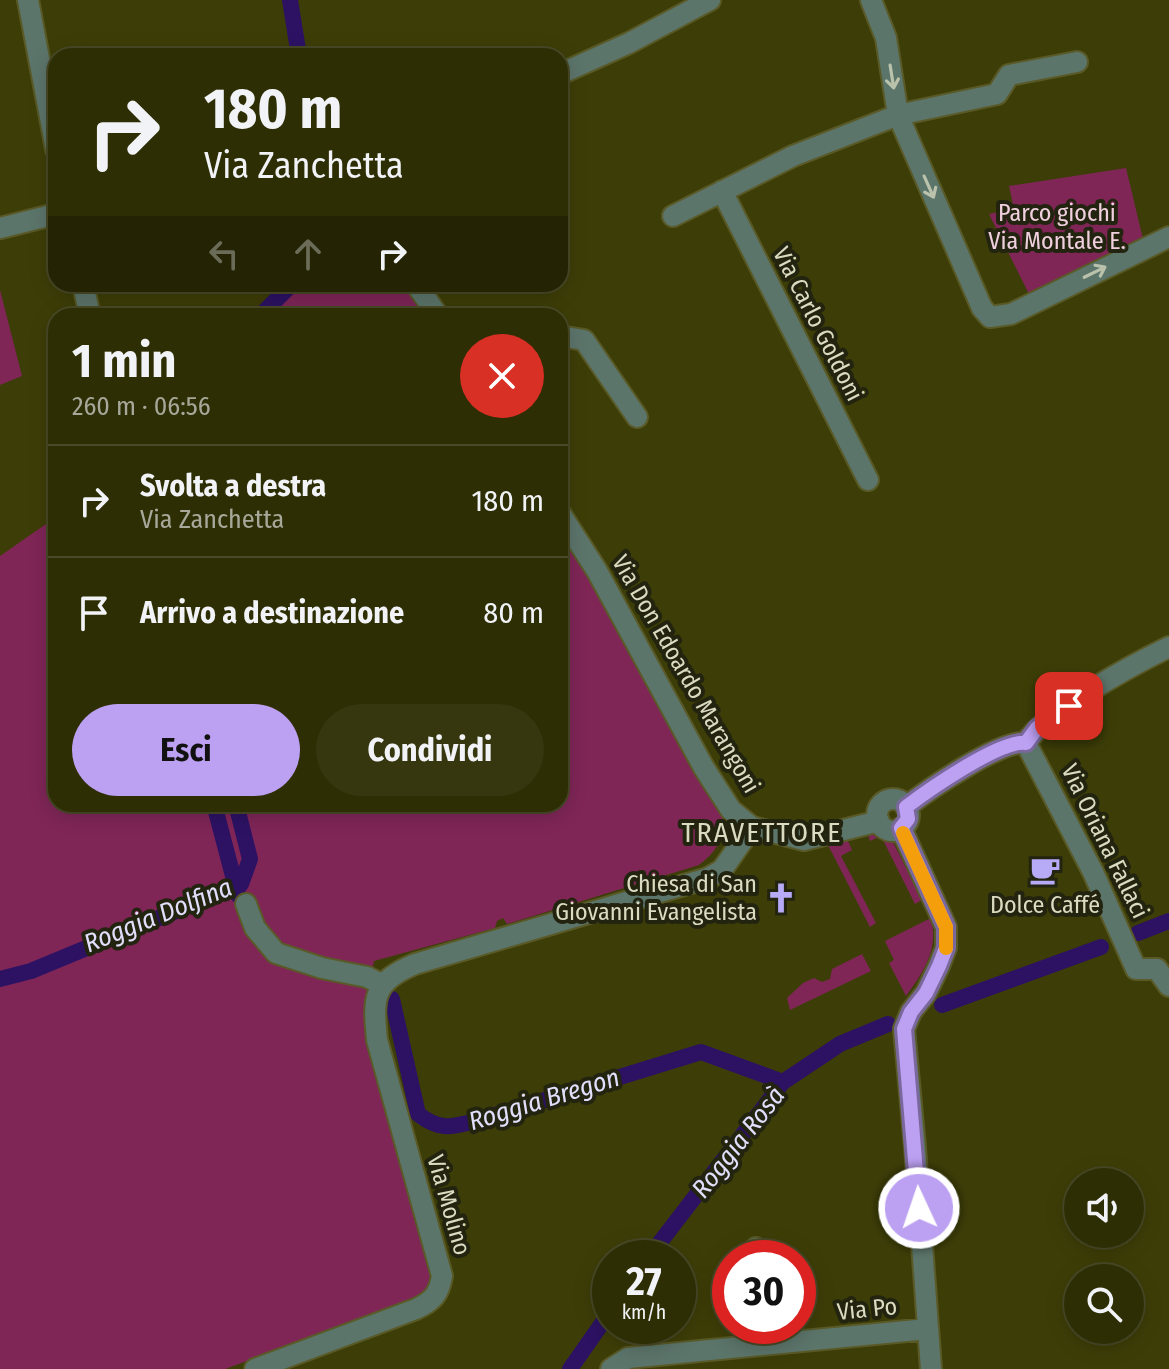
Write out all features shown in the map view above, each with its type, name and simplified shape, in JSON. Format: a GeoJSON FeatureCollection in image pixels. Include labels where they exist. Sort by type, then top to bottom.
{"type":"FeatureCollection","features":[{"type":"Feature","properties":{"kind":"street"},"geometry":{"type":"LineString","coordinates":[[28,0],[48,106]]}},
{"type":"Feature","properties":{"kind":"street"},"geometry":{"type":"LineString","coordinates":[[568,70],[629,43],[710,0]]}},
{"type":"Feature","properties":{"kind":"street"},"geometry":{"type":"LineString","coordinates":[[871,0],[886,38],[898,115],[982,308],[990,317],[1011,314],[1169,237]]}},
{"type":"Feature","properties":{"kind":"street"},"geometry":{"type":"LineString","coordinates":[[673,216],[793,156],[898,115],[997,94],[1009,75],[1077,62]]}},
{"type":"Feature","properties":{"kind":"street","name":"Via Carlo Goldoni"},"geometry":{"type":"LineString","coordinates":[[722,191],[868,480]]}},
{"type":"Feature","properties":{"kind":"street"},"geometry":{"type":"LineString","coordinates":[[0,228],[48,216]]}},
{"type":"Feature","properties":{"kind":"street"},"geometry":{"type":"LineString","coordinates":[[568,337],[584,340],[637,417]]}},
{"type":"Feature","properties":{"kind":"street","name":"Via Don Edoardo Marangoni"},"geometry":{"type":"LineString","coordinates":[[568,526],[597,571],[721,798],[752,827],[804,840],[879,821]]}},
{"type":"Feature","properties":{"kind":"street"},"geometry":{"type":"LineString","coordinates":[[906,807],[935,784],[1009,745],[1026,743],[1037,728],[1086,694],[1137,662],[1169,647]]}},
{"type":"Feature","properties":{"kind":"street","name":"Via Oriana Fallaci"},"geometry":{"type":"LineString","coordinates":[[1026,743],[1093,872],[1136,969],[1157,969],[1169,986]]}},
{"type":"Feature","properties":{"kind":"street"},"geometry":{"type":"LineString","coordinates":[[899,800],[906,807],[908,819],[901,828],[888,830],[879,821],[878,813],[884,802],[899,800]]}},
{"type":"Feature","properties":{"kind":"street"},"geometry":{"type":"LineString","coordinates":[[246,904],[255,928],[276,953],[322,968],[367,977],[381,984],[415,964],[708,878],[722,870],[752,827]]}},
{"type":"Feature","properties":{"kind":"street"},"geometry":{"type":"LineString","coordinates":[[901,828],[946,927],[946,948],[939,966],[904,1029],[931,1369]]}},
{"type":"Feature","properties":{"kind":"street","name":"Via Molino"},"geometry":{"type":"LineString","coordinates":[[255,1369],[416,1309],[429,1303],[440,1292],[442,1276],[377,1040],[374,1010],[381,984]]}},
{"type":"Feature","properties":{"kind":"street","name":"Via Po"},"geometry":{"type":"LineString","coordinates":[[816,1333],[927,1329]]}},
{"type":"Feature","properties":{"kind":"street","name":"Via Po"},"geometry":{"type":"LineString","coordinates":[[611,1369],[628,1358],[712,1344]]}},
{"type":"Feature","properties":{"kind":"green space","name":"Parco giochi Via Montale E."},"geometry":{"type":"Polygon","coordinates":[[[1126,168],[1143,239],[1029,294],[989,214],[1014,209],[1009,186],[1126,168]]]}},
{"type":"Feature","properties":{"kind":"green space"},"geometry":{"type":"Polygon","coordinates":[[[0,290],[22,376],[0,385],[0,290]]]}},
{"type":"Feature","properties":{"kind":"green space"},"geometry":{"type":"Polygon","coordinates":[[[283,292],[420,292],[432,308],[266,308],[283,292]]]}},
{"type":"Feature","properties":{"kind":"green space"},"geometry":{"type":"Polygon","coordinates":[[[48,523],[48,812],[568,812],[568,529],[721,808],[722,833],[717,847],[699,865],[507,924],[503,918],[497,921],[495,928],[374,961],[371,977],[439,1274],[427,1295],[225,1369],[0,1369],[0,556],[48,523]]]}},
{"type":"Feature","properties":{"kind":"green space"},"geometry":{"type":"Polygon","coordinates":[[[878,829],[892,840],[922,900],[915,904],[881,836],[870,841],[869,831],[878,829]]]}},
{"type":"Feature","properties":{"kind":"green space"},"geometry":{"type":"Polygon","coordinates":[[[848,841],[852,850],[841,856],[876,923],[870,927],[828,845],[848,841]]]}},
{"type":"Feature","properties":{"kind":"green space"},"geometry":{"type":"Polygon","coordinates":[[[931,918],[933,940],[928,960],[906,996],[889,963],[894,960],[885,941],[931,918]]]}},
{"type":"Feature","properties":{"kind":"green space"},"geometry":{"type":"Polygon","coordinates":[[[862,954],[871,971],[790,1010],[787,998],[803,983],[814,978],[822,982],[830,979],[832,969],[862,954]]]}},
{"type":"Feature","properties":{"kind":"waterway","name":"Roggia Dolfina"},"geometry":{"type":"LineString","coordinates":[[290,0],[298,48]]}},
{"type":"Feature","properties":{"kind":"waterway","name":"Roggia Dolfina"},"geometry":{"type":"LineString","coordinates":[[268,308],[284,292]]}},
{"type":"Feature","properties":{"kind":"waterway","name":"Roggia Bregon"},"geometry":{"type":"LineString","coordinates":[[216,812],[238,895]]}},
{"type":"Feature","properties":{"kind":"waterway","name":"Roggia Dolfina"},"geometry":{"type":"LineString","coordinates":[[0,979],[31,971],[241,884],[250,859],[238,812]]}},
{"type":"Feature","properties":{"kind":"waterway","name":"Roggia Rosà"},"geometry":{"type":"LineString","coordinates":[[1138,933],[1169,921]]}},
{"type":"Feature","properties":{"kind":"waterway","name":"Roggia Rosà"},"geometry":{"type":"LineString","coordinates":[[942,1005],[1101,947]]}},
{"type":"Feature","properties":{"kind":"waterway","name":"Roggia Bregon"},"geometry":{"type":"LineString","coordinates":[[392,999],[418,1114],[442,1126],[483,1119],[701,1052],[783,1082]]}},
{"type":"Feature","properties":{"kind":"waterway","name":"Roggia Rosà"},"geometry":{"type":"LineString","coordinates":[[662,1240],[783,1082],[840,1044],[888,1024]]}},
{"type":"Feature","properties":{"kind":"waterway","name":"Roggia Rosà"},"geometry":{"type":"LineString","coordinates":[[570,1369],[592,1338]]}},
{"type":"Feature","properties":{"kind":"slow traffic"},"geometry":{"type":"LineString","coordinates":[[903,833],[946,927],[946,948]]}},
{"type":"Feature","properties":{"kind":"place","name":"Dolce Caffé"},"geometry":{"type":"Point","coordinates":[1045,870]}},
{"type":"Feature","properties":{"kind":"place","name":"Chiesa di San Giovanni Evangelista"},"geometry":{"type":"Point","coordinates":[781,898]}},
{"type":"Feature","properties":{"kind":"district","name":"TRAVETTORE"},"geometry":{"type":"Point","coordinates":[762,832]}},
{"type":"Feature","properties":{"kind":"route"},"geometry":{"type":"LineString","coordinates":[[919,1208],[904,1029],[939,966],[946,948],[946,927],[901,828],[908,819],[906,807],[935,784],[1009,745],[1026,743],[1037,728],[1069,706]]}}]}
